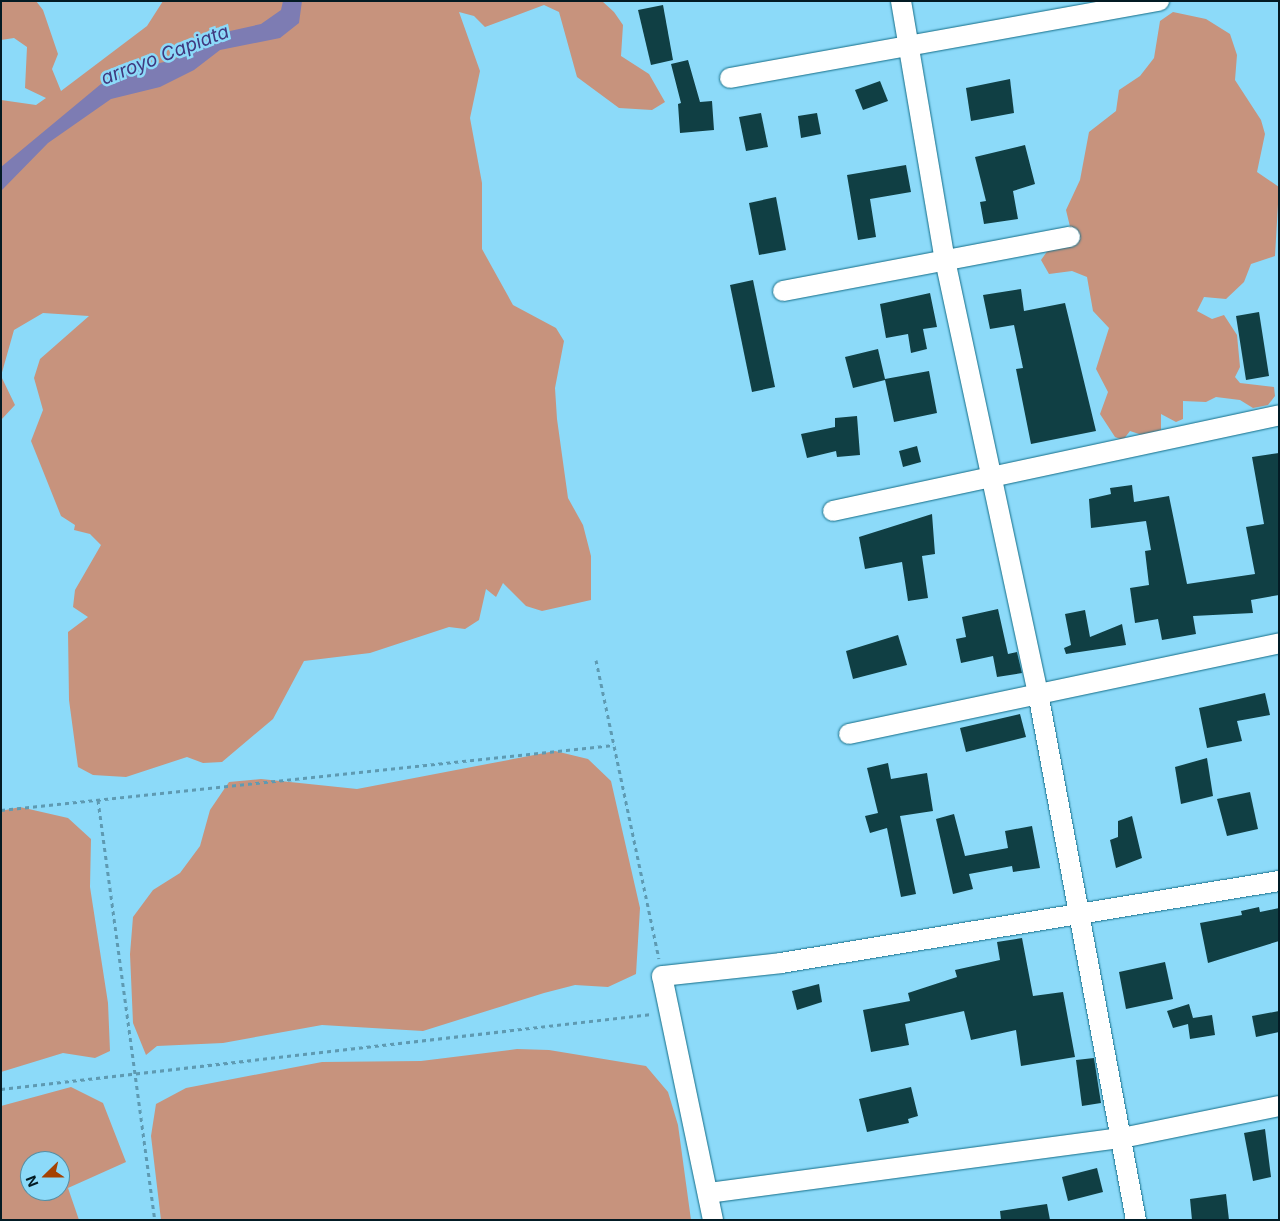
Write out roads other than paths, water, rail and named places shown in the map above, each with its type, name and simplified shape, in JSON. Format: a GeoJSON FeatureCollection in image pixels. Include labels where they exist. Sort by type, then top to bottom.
{"type":"FeatureCollection","features":[{"type":"Feature","properties":{"kind":"street"},"geometry":{"type":"LineString","coordinates":[[901,1],[945,260],[989,474],[1038,693],[1082,914],[1136,1220]]}},
{"type":"Feature","properties":{"kind":"street"},"geometry":{"type":"LineString","coordinates":[[730,78],[909,49],[1159,1]]}},
{"type":"Feature","properties":{"kind":"street"},"geometry":{"type":"LineString","coordinates":[[783,291],[1070,237]]}},
{"type":"Feature","properties":{"kind":"street"},"geometry":{"type":"LineString","coordinates":[[833,511],[989,474],[1279,415]]}},
{"type":"Feature","properties":{"kind":"street"},"geometry":{"type":"LineString","coordinates":[[849,734],[1279,643]]}},
{"type":"Feature","properties":{"kind":"street"},"geometry":{"type":"LineString","coordinates":[[713,1220],[662,976],[782,963],[1279,881]]}},
{"type":"Feature","properties":{"kind":"street"},"geometry":{"type":"LineString","coordinates":[[708,1193],[1122,1138],[1279,1106]]}},
{"type":"Feature","properties":{"kind":"water"},"geometry":{"type":"Polygon","coordinates":[[[283,1],[302,1],[299,23],[280,38],[220,50],[194,70],[160,87],[111,99],[48,143],[1,191],[1,167],[101,84],[133,69],[173,60],[221,33],[261,24],[281,10],[283,1]]]}},
{"type":"Feature","properties":{"kind":"water label","name":"arroyo Capiata"},"geometry":{"type":"Point","coordinates":[165,55]}}]}
